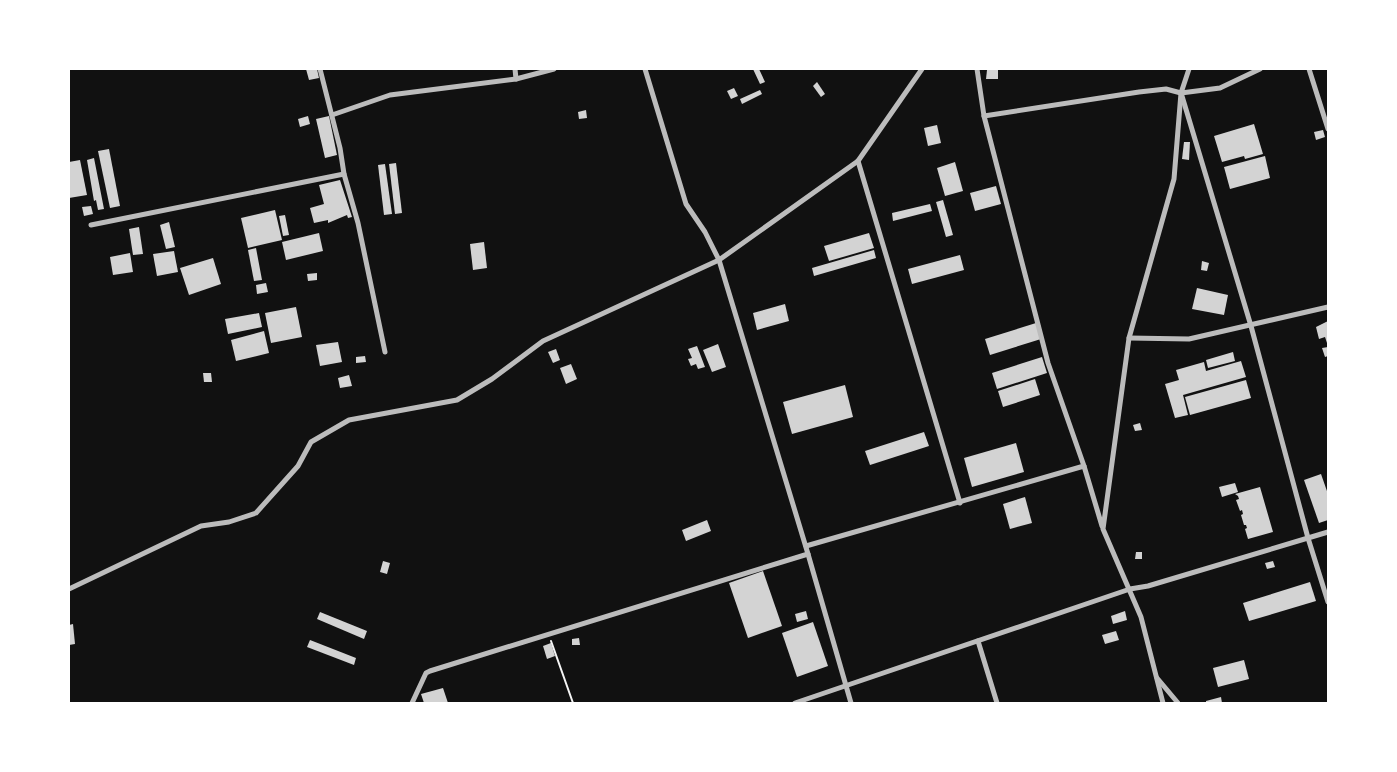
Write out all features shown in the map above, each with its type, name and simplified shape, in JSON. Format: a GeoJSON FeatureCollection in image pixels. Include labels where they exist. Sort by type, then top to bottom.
{"type":"FeatureCollection","features":[{"type":"Feature","properties":{"kind":"street"},"geometry":{"type":"LineString","coordinates":[[320,69],[340,148],[344,174],[358,222],[385,352]]}},
{"type":"Feature","properties":{"kind":"street"},"geometry":{"type":"LineString","coordinates":[[514,69],[516,79]]}},
{"type":"Feature","properties":{"kind":"street"},"geometry":{"type":"LineString","coordinates":[[332,115],[390,95],[409,91],[516,79],[554,69]]}},
{"type":"Feature","properties":{"kind":"street"},"geometry":{"type":"LineString","coordinates":[[645,69],[686,204],[705,232],[719,260],[806,546],[851,703]]}},
{"type":"Feature","properties":{"kind":"street"},"geometry":{"type":"LineString","coordinates":[[69,589],[201,526],[229,522],[256,514],[298,466],[311,442],[349,420],[457,400],[492,379],[543,340],[719,260],[858,161],[922,69]]}},
{"type":"Feature","properties":{"kind":"street"},"geometry":{"type":"LineString","coordinates":[[977,69],[984,116],[1048,363],[1104,529],[1141,617],[1162,703]]}},
{"type":"Feature","properties":{"kind":"street"},"geometry":{"type":"LineString","coordinates":[[1104,529],[1129,338],[1174,179],[1181,92],[1189,69]]}},
{"type":"Feature","properties":{"kind":"street"},"geometry":{"type":"LineString","coordinates":[[984,116],[1139,92],[1166,90],[1181,92],[1220,88],[1260,69]]}},
{"type":"Feature","properties":{"kind":"street"},"geometry":{"type":"LineString","coordinates":[[1309,69],[1328,129]]}},
{"type":"Feature","properties":{"kind":"street"},"geometry":{"type":"LineString","coordinates":[[1181,92],[1251,326],[1308,538],[1328,602]]}},
{"type":"Feature","properties":{"kind":"street"},"geometry":{"type":"LineString","coordinates":[[858,161],[960,503]]}},
{"type":"Feature","properties":{"kind":"street"},"geometry":{"type":"LineString","coordinates":[[91,225],[344,174]]}},
{"type":"Feature","properties":{"kind":"street"},"geometry":{"type":"LineString","coordinates":[[1129,338],[1189,339],[1328,307]]}},
{"type":"Feature","properties":{"kind":"street"},"geometry":{"type":"LineString","coordinates":[[806,546],[1084,466]]}},
{"type":"Feature","properties":{"kind":"street"},"geometry":{"type":"LineString","coordinates":[[795,703],[1130,589],[1148,586],[1328,532]]}},
{"type":"Feature","properties":{"kind":"street"},"geometry":{"type":"LineString","coordinates":[[412,703],[426,673],[808,554]]}},
{"type":"Feature","properties":{"kind":"street"},"geometry":{"type":"LineString","coordinates":[[978,641],[996,703]]}},
{"type":"Feature","properties":{"kind":"street"},"geometry":{"type":"LineString","coordinates":[[1157,678],[1178,703]]}},
{"type":"Feature","properties":{"kind":"path"},"geometry":{"type":"LineString","coordinates":[[549,634],[573,703]]}},
{"type":"Feature","properties":{"kind":"building"},"geometry":{"type":"Polygon","coordinates":[[[306,69],[317,69],[319,78],[309,80],[306,69]]]}},
{"type":"Feature","properties":{"kind":"building"},"geometry":{"type":"Polygon","coordinates":[[[753,69],[759,69],[765,82],[760,84],[753,69]]]}},
{"type":"Feature","properties":{"kind":"building"},"geometry":{"type":"Polygon","coordinates":[[[987,70],[998,70],[998,79],[986,79],[987,70]]]}},
{"type":"Feature","properties":{"kind":"building"},"geometry":{"type":"Polygon","coordinates":[[[817,82],[825,94],[821,97],[813,86],[817,82]]]}},
{"type":"Feature","properties":{"kind":"building"},"geometry":{"type":"Polygon","coordinates":[[[734,88],[738,96],[731,99],[727,91],[734,88]]]}},
{"type":"Feature","properties":{"kind":"building"},"geometry":{"type":"Polygon","coordinates":[[[760,90],[762,94],[742,104],[740,99],[760,90]]]}},
{"type":"Feature","properties":{"kind":"building"},"geometry":{"type":"Polygon","coordinates":[[[586,110],[587,118],[579,119],[578,112],[586,110]]]}},
{"type":"Feature","properties":{"kind":"building"},"geometry":{"type":"Polygon","coordinates":[[[308,116],[310,124],[300,127],[298,119],[308,116]]]}},
{"type":"Feature","properties":{"kind":"building"},"geometry":{"type":"Polygon","coordinates":[[[329,116],[337,155],[325,158],[316,119],[329,116]]]}},
{"type":"Feature","properties":{"kind":"building"},"geometry":{"type":"Polygon","coordinates":[[[1254,124],[1263,154],[1245,159],[1244,156],[1222,162],[1214,136],[1254,124]]]}},
{"type":"Feature","properties":{"kind":"building"},"geometry":{"type":"Polygon","coordinates":[[[937,125],[941,143],[928,146],[924,128],[937,125]]]}},
{"type":"Feature","properties":{"kind":"building"},"geometry":{"type":"Polygon","coordinates":[[[1323,130],[1325,137],[1316,140],[1314,132],[1323,130]]]}},
{"type":"Feature","properties":{"kind":"building"},"geometry":{"type":"Polygon","coordinates":[[[1184,142],[1190,142],[1189,160],[1182,159],[1184,142]]]}},
{"type":"Feature","properties":{"kind":"building"},"geometry":{"type":"Polygon","coordinates":[[[109,149],[120,206],[110,208],[98,151],[109,149]]]}},
{"type":"Feature","properties":{"kind":"building"},"geometry":{"type":"Polygon","coordinates":[[[1265,156],[1270,178],[1230,189],[1224,167],[1265,156]]]}},
{"type":"Feature","properties":{"kind":"building"},"geometry":{"type":"Polygon","coordinates":[[[94,158],[104,209],[98,210],[96,200],[94,201],[87,160],[94,158]]]}},
{"type":"Feature","properties":{"kind":"building"},"geometry":{"type":"Polygon","coordinates":[[[80,160],[87,195],[69,198],[69,162],[80,160]]]}},
{"type":"Feature","properties":{"kind":"building"},"geometry":{"type":"Polygon","coordinates":[[[955,162],[963,191],[945,196],[937,168],[955,162]]]}},
{"type":"Feature","properties":{"kind":"building"},"geometry":{"type":"Polygon","coordinates":[[[396,163],[402,213],[395,214],[389,164],[396,163]]]}},
{"type":"Feature","properties":{"kind":"building"},"geometry":{"type":"Polygon","coordinates":[[[385,164],[392,214],[384,215],[378,165],[385,164]]]}},
{"type":"Feature","properties":{"kind":"building"},"geometry":{"type":"Polygon","coordinates":[[[340,180],[352,217],[348,218],[347,215],[328,223],[328,220],[314,223],[310,208],[324,204],[319,185],[340,180]]]}},
{"type":"Feature","properties":{"kind":"building"},"geometry":{"type":"Polygon","coordinates":[[[996,186],[1001,204],[975,211],[970,193],[996,186]]]}},
{"type":"Feature","properties":{"kind":"building"},"geometry":{"type":"Polygon","coordinates":[[[943,200],[953,235],[946,237],[936,202],[943,200]]]}},
{"type":"Feature","properties":{"kind":"building"},"geometry":{"type":"Polygon","coordinates":[[[930,204],[932,211],[893,221],[892,213],[930,204]]]}},
{"type":"Feature","properties":{"kind":"building"},"geometry":{"type":"Polygon","coordinates":[[[91,206],[93,214],[84,216],[82,207],[91,206]]]}},
{"type":"Feature","properties":{"kind":"building"},"geometry":{"type":"Polygon","coordinates":[[[275,210],[282,240],[248,248],[241,218],[275,210]]]}},
{"type":"Feature","properties":{"kind":"building"},"geometry":{"type":"Polygon","coordinates":[[[285,215],[289,235],[283,236],[279,216],[285,215]]]}},
{"type":"Feature","properties":{"kind":"building"},"geometry":{"type":"Polygon","coordinates":[[[169,222],[175,247],[166,249],[160,225],[169,222]]]}},
{"type":"Feature","properties":{"kind":"building"},"geometry":{"type":"Polygon","coordinates":[[[139,227],[143,254],[133,255],[129,229],[139,227]]]}},
{"type":"Feature","properties":{"kind":"building"},"geometry":{"type":"Polygon","coordinates":[[[319,233],[323,251],[286,260],[282,242],[319,233]]]}},
{"type":"Feature","properties":{"kind":"building"},"geometry":{"type":"Polygon","coordinates":[[[869,233],[874,248],[829,261],[824,246],[869,233]]]}},
{"type":"Feature","properties":{"kind":"building"},"geometry":{"type":"Polygon","coordinates":[[[484,242],[487,268],[473,270],[470,244],[484,242]]]}},
{"type":"Feature","properties":{"kind":"building"},"geometry":{"type":"Polygon","coordinates":[[[256,248],[262,280],[254,281],[248,250],[256,248]]]}},
{"type":"Feature","properties":{"kind":"building"},"geometry":{"type":"Polygon","coordinates":[[[874,250],[876,258],[814,276],[812,268],[874,250]]]}},
{"type":"Feature","properties":{"kind":"building"},"geometry":{"type":"Polygon","coordinates":[[[174,251],[178,272],[157,276],[153,254],[174,251]]]}},
{"type":"Feature","properties":{"kind":"building"},"geometry":{"type":"Polygon","coordinates":[[[130,253],[133,272],[113,275],[110,257],[130,253]]]}},
{"type":"Feature","properties":{"kind":"building"},"geometry":{"type":"Polygon","coordinates":[[[960,255],[964,270],[912,284],[908,269],[960,255]]]}},
{"type":"Feature","properties":{"kind":"building"},"geometry":{"type":"Polygon","coordinates":[[[213,258],[221,284],[189,295],[180,268],[213,258]]]}},
{"type":"Feature","properties":{"kind":"building"},"geometry":{"type":"Polygon","coordinates":[[[1202,261],[1209,263],[1207,271],[1201,270],[1202,261]]]}},
{"type":"Feature","properties":{"kind":"building"},"geometry":{"type":"Polygon","coordinates":[[[317,273],[317,280],[308,281],[307,274],[317,273]]]}},
{"type":"Feature","properties":{"kind":"building"},"geometry":{"type":"Polygon","coordinates":[[[266,283],[268,292],[257,294],[256,285],[266,283]]]}},
{"type":"Feature","properties":{"kind":"building"},"geometry":{"type":"Polygon","coordinates":[[[1197,288],[1228,295],[1224,315],[1192,309],[1197,288]]]}},
{"type":"Feature","properties":{"kind":"building"},"geometry":{"type":"Polygon","coordinates":[[[785,304],[789,321],[757,330],[753,313],[785,304]]]}},
{"type":"Feature","properties":{"kind":"building"},"geometry":{"type":"Polygon","coordinates":[[[296,307],[302,337],[271,343],[265,313],[296,307]]]}},
{"type":"Feature","properties":{"kind":"building"},"geometry":{"type":"Polygon","coordinates":[[[259,313],[262,327],[228,334],[225,319],[259,313]]]}},
{"type":"Feature","properties":{"kind":"building"},"geometry":{"type":"Polygon","coordinates":[[[1328,321],[1328,346],[1325,337],[1319,339],[1316,327],[1328,321]]]}},
{"type":"Feature","properties":{"kind":"building"},"geometry":{"type":"Polygon","coordinates":[[[1036,323],[1041,339],[990,355],[985,339],[1036,323]]]}},
{"type":"Feature","properties":{"kind":"building"},"geometry":{"type":"Polygon","coordinates":[[[264,331],[269,353],[236,361],[231,340],[264,331]]]}},
{"type":"Feature","properties":{"kind":"building"},"geometry":{"type":"Polygon","coordinates":[[[338,342],[342,362],[320,366],[316,345],[338,342]]]}},
{"type":"Feature","properties":{"kind":"building"},"geometry":{"type":"Polygon","coordinates":[[[718,344],[726,367],[712,372],[703,350],[718,344]]]}},
{"type":"Feature","properties":{"kind":"building"},"geometry":{"type":"Polygon","coordinates":[[[697,346],[705,367],[698,369],[696,364],[691,366],[688,359],[692,358],[688,349],[697,346]]]}},
{"type":"Feature","properties":{"kind":"building"},"geometry":{"type":"Polygon","coordinates":[[[1328,347],[1328,356],[1325,357],[1322,348],[1328,347]]]}},
{"type":"Feature","properties":{"kind":"building"},"geometry":{"type":"Polygon","coordinates":[[[556,349],[560,360],[553,363],[548,352],[556,349]]]}},
{"type":"Feature","properties":{"kind":"building"},"geometry":{"type":"Polygon","coordinates":[[[1233,352],[1235,361],[1208,368],[1206,360],[1233,352]]]}},
{"type":"Feature","properties":{"kind":"building"},"geometry":{"type":"Polygon","coordinates":[[[365,356],[366,362],[356,363],[356,357],[365,356]]]}},
{"type":"Feature","properties":{"kind":"building"},"geometry":{"type":"Polygon","coordinates":[[[1042,357],[1047,373],[997,389],[992,373],[1042,357]]]}},
{"type":"Feature","properties":{"kind":"building"},"geometry":{"type":"Polygon","coordinates":[[[1241,361],[1246,377],[1183,395],[1188,415],[1175,418],[1165,384],[1179,380],[1176,370],[1204,362],[1206,371],[1241,361]]]}},
{"type":"Feature","properties":{"kind":"building"},"geometry":{"type":"Polygon","coordinates":[[[571,364],[577,379],[566,384],[560,368],[571,364]]]}},
{"type":"Feature","properties":{"kind":"building"},"geometry":{"type":"Polygon","coordinates":[[[203,373],[211,373],[212,382],[204,382],[203,373]]]}},
{"type":"Feature","properties":{"kind":"building"},"geometry":{"type":"Polygon","coordinates":[[[349,375],[352,386],[340,388],[338,378],[349,375]]]}},
{"type":"Feature","properties":{"kind":"building"},"geometry":{"type":"Polygon","coordinates":[[[1035,379],[1040,395],[1003,407],[998,391],[1035,379]]]}},
{"type":"Feature","properties":{"kind":"building"},"geometry":{"type":"Polygon","coordinates":[[[1246,380],[1251,398],[1190,415],[1185,397],[1246,380]]]}},
{"type":"Feature","properties":{"kind":"building"},"geometry":{"type":"Polygon","coordinates":[[[845,385],[853,417],[792,434],[783,402],[845,385]]]}},
{"type":"Feature","properties":{"kind":"building"},"geometry":{"type":"Polygon","coordinates":[[[1140,423],[1142,430],[1135,431],[1133,425],[1140,423]]]}},
{"type":"Feature","properties":{"kind":"building"},"geometry":{"type":"Polygon","coordinates":[[[924,432],[929,446],[870,465],[865,451],[924,432]]]}},
{"type":"Feature","properties":{"kind":"building"},"geometry":{"type":"Polygon","coordinates":[[[1016,443],[1024,472],[972,487],[964,458],[1016,443]]]}},
{"type":"Feature","properties":{"kind":"building"},"geometry":{"type":"Polygon","coordinates":[[[1321,474],[1328,494],[1328,520],[1319,523],[1304,480],[1321,474]]]}},
{"type":"Feature","properties":{"kind":"building"},"geometry":{"type":"Polygon","coordinates":[[[1235,483],[1238,492],[1222,497],[1219,487],[1235,483]]]}},
{"type":"Feature","properties":{"kind":"building"},"geometry":{"type":"Polygon","coordinates":[[[1260,487],[1273,532],[1248,539],[1245,529],[1247,528],[1241,515],[1243,514],[1242,510],[1240,511],[1236,500],[1239,499],[1235,494],[1260,487]]]}},
{"type":"Feature","properties":{"kind":"building"},"geometry":{"type":"Polygon","coordinates":[[[1025,497],[1032,523],[1010,529],[1003,504],[1025,497]]]}},
{"type":"Feature","properties":{"kind":"building"},"geometry":{"type":"Polygon","coordinates":[[[707,520],[711,531],[686,541],[682,530],[707,520]]]}},
{"type":"Feature","properties":{"kind":"building"},"geometry":{"type":"Polygon","coordinates":[[[1136,552],[1142,552],[1142,559],[1135,559],[1136,552]]]}},
{"type":"Feature","properties":{"kind":"building"},"geometry":{"type":"Polygon","coordinates":[[[383,561],[390,563],[387,574],[380,572],[383,561]]]}},
{"type":"Feature","properties":{"kind":"building"},"geometry":{"type":"Polygon","coordinates":[[[1273,561],[1275,567],[1267,569],[1265,563],[1273,561]]]}},
{"type":"Feature","properties":{"kind":"building"},"geometry":{"type":"Polygon","coordinates":[[[763,571],[782,626],[748,638],[729,583],[763,571]]]}},
{"type":"Feature","properties":{"kind":"building"},"geometry":{"type":"Polygon","coordinates":[[[1310,582],[1316,601],[1249,621],[1243,603],[1310,582]]]}},
{"type":"Feature","properties":{"kind":"building"},"geometry":{"type":"Polygon","coordinates":[[[806,611],[808,619],[797,622],[795,614],[806,611]]]}},
{"type":"Feature","properties":{"kind":"building"},"geometry":{"type":"Polygon","coordinates":[[[1125,611],[1127,620],[1113,624],[1111,616],[1125,611]]]}},
{"type":"Feature","properties":{"kind":"building"},"geometry":{"type":"Polygon","coordinates":[[[320,612],[367,631],[364,639],[317,619],[320,612]]]}},
{"type":"Feature","properties":{"kind":"building"},"geometry":{"type":"Polygon","coordinates":[[[813,622],[828,666],[797,677],[782,633],[813,622]]]}},
{"type":"Feature","properties":{"kind":"building"},"geometry":{"type":"Polygon","coordinates":[[[73,624],[75,644],[69,645],[69,625],[73,624]]]}},
{"type":"Feature","properties":{"kind":"building"},"geometry":{"type":"Polygon","coordinates":[[[1116,631],[1119,640],[1105,644],[1102,635],[1116,631]]]}},
{"type":"Feature","properties":{"kind":"building"},"geometry":{"type":"Polygon","coordinates":[[[579,638],[580,645],[572,645],[572,639],[579,638]]]}},
{"type":"Feature","properties":{"kind":"building"},"geometry":{"type":"Polygon","coordinates":[[[310,640],[356,658],[354,665],[307,647],[310,640]]]}},
{"type":"Feature","properties":{"kind":"building"},"geometry":{"type":"Polygon","coordinates":[[[551,643],[555,656],[547,659],[543,646],[551,643]]]}},
{"type":"Feature","properties":{"kind":"building"},"geometry":{"type":"Polygon","coordinates":[[[1244,660],[1249,679],[1218,687],[1213,668],[1244,660]]]}},
{"type":"Feature","properties":{"kind":"building"},"geometry":{"type":"Polygon","coordinates":[[[443,688],[448,703],[424,703],[421,694],[443,688]]]}},
{"type":"Feature","properties":{"kind":"building"},"geometry":{"type":"Polygon","coordinates":[[[1221,697],[1222,703],[1206,703],[1206,701],[1221,697]]]}}]}
